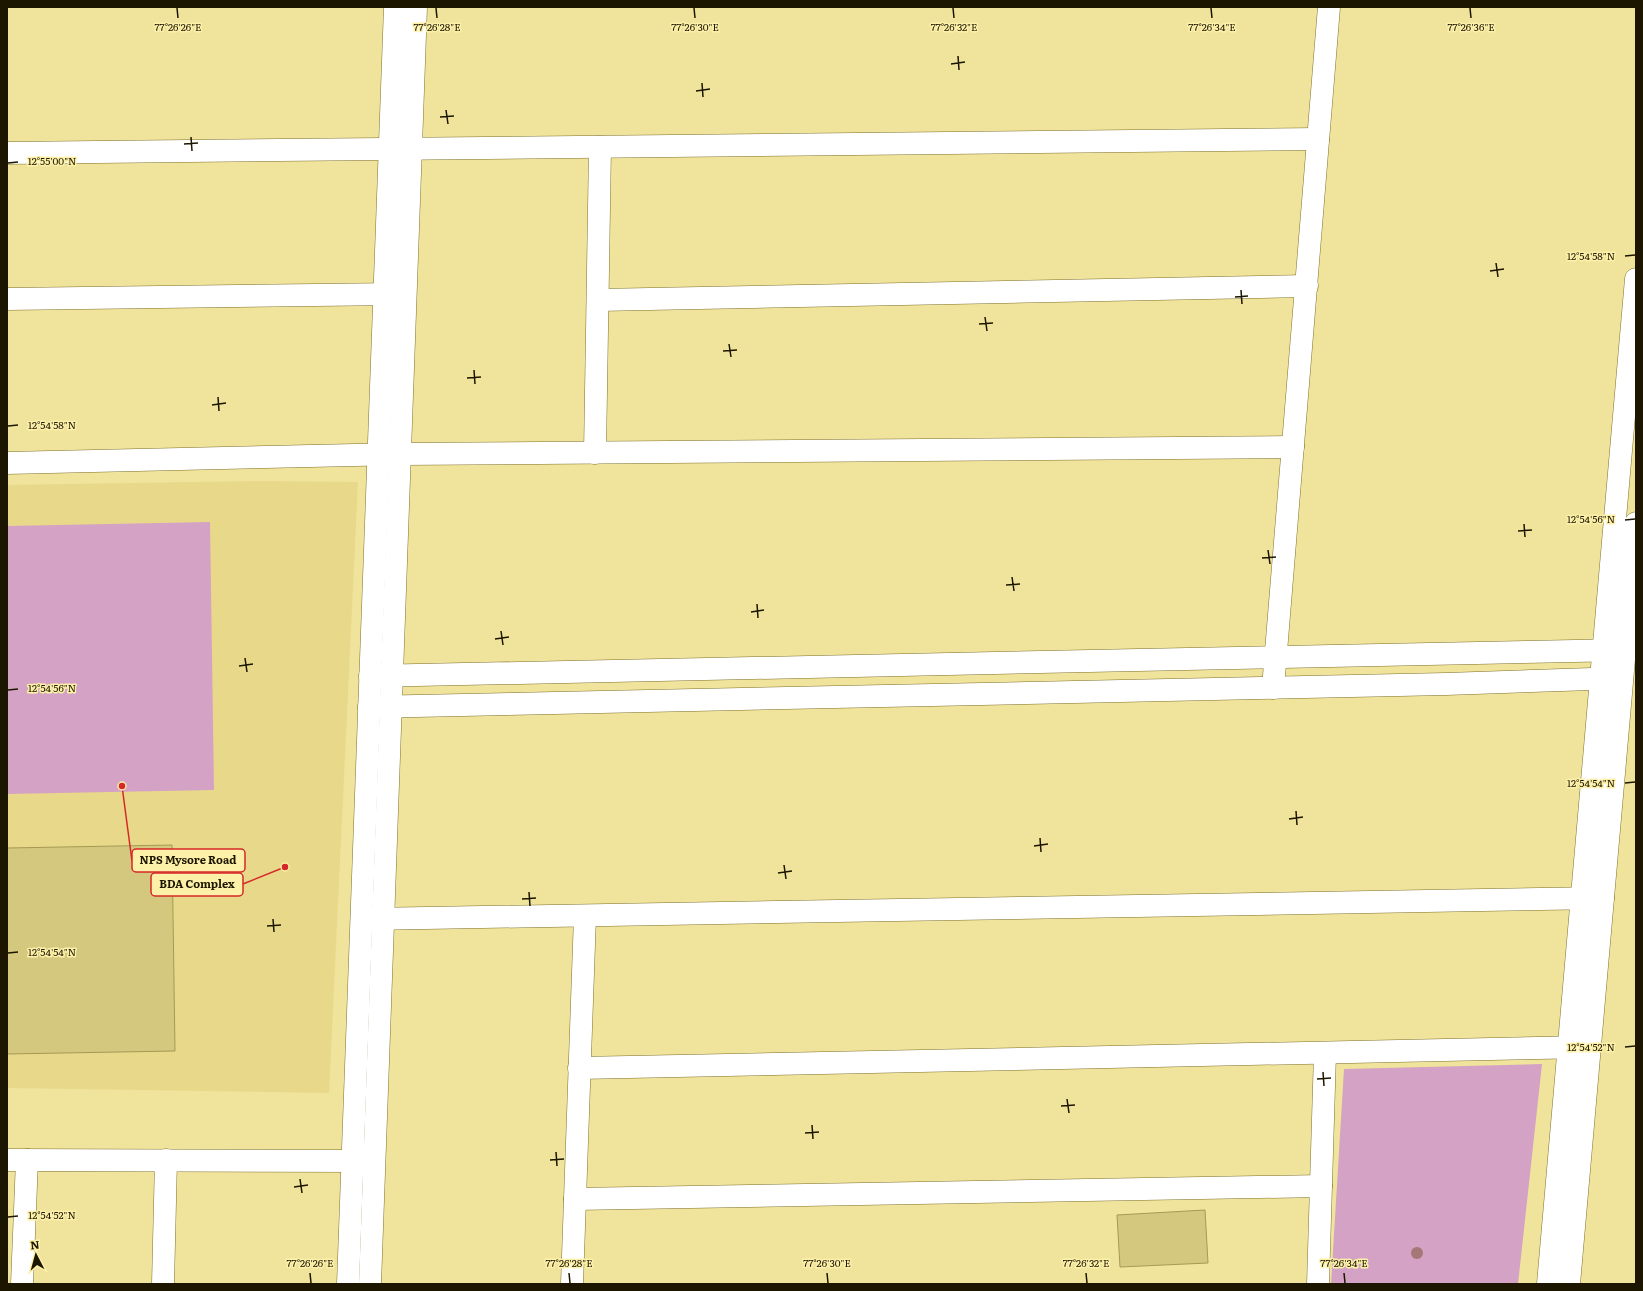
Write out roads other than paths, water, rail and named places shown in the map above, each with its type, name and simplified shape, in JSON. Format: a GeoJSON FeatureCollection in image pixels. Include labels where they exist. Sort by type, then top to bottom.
{"type":"FeatureCollection","features":[{"type":"Feature","properties":{"kind":"street"},"geometry":{"type":"LineString","coordinates":[[348,1284],[395,7]]}},
{"type":"Feature","properties":{"kind":"street"},"geometry":{"type":"LineString","coordinates":[[370,1284],[416,7]]}},
{"type":"Feature","properties":{"kind":"street"},"geometry":{"type":"LineString","coordinates":[[1273,688],[1329,7]]}},
{"type":"Feature","properties":{"kind":"street"},"geometry":{"type":"LineString","coordinates":[[7,153],[1318,139]]}},
{"type":"Feature","properties":{"kind":"street"},"geometry":{"type":"LineString","coordinates":[[595,453],[600,147]]}},
{"type":"Feature","properties":{"kind":"street"},"geometry":{"type":"LineString","coordinates":[[1548,1284],[1636,279]]}},
{"type":"Feature","properties":{"kind":"street"},"geometry":{"type":"LineString","coordinates":[[598,300],[1306,286]]}},
{"type":"Feature","properties":{"kind":"street"},"geometry":{"type":"LineString","coordinates":[[7,299],[406,294]]}},
{"type":"Feature","properties":{"kind":"street"},"geometry":{"type":"LineString","coordinates":[[7,463],[208,460],[378,454],[1293,447]]}},
{"type":"Feature","properties":{"kind":"street"},"geometry":{"type":"LineString","coordinates":[[1569,1284],[1636,523]]}},
{"type":"Feature","properties":{"kind":"street"},"geometry":{"type":"LineString","coordinates":[[370,676],[1276,656],[1625,650]]}},
{"type":"Feature","properties":{"kind":"street"},"geometry":{"type":"LineString","coordinates":[[369,707],[1273,688],[1622,678]]}},
{"type":"Feature","properties":{"kind":"street"},"geometry":{"type":"LineString","coordinates":[[361,919],[1603,898]]}},
{"type":"Feature","properties":{"kind":"street"},"geometry":{"type":"LineString","coordinates":[[572,1284],[585,916]]}},
{"type":"Feature","properties":{"kind":"street"},"geometry":{"type":"LineString","coordinates":[[579,1068],[1590,1047]]}},
{"type":"Feature","properties":{"kind":"street"},"geometry":{"type":"LineString","coordinates":[[1318,1284],[1325,1053]]}},
{"type":"Feature","properties":{"kind":"street"},"geometry":{"type":"LineString","coordinates":[[22,1284],[17,1160],[374,1161]]}},
{"type":"Feature","properties":{"kind":"street"},"geometry":{"type":"LineString","coordinates":[[163,1284],[166,1160]]}},
{"type":"Feature","properties":{"kind":"street"},"geometry":{"type":"LineString","coordinates":[[575,1199],[1321,1186]]}},
{"type":"Feature","properties":{"kind":"place","name":"NPS Mysore Road"},"geometry":{"type":"Point","coordinates":[122,786]}},
{"type":"Feature","properties":{"kind":"place","name":"BDA Complex"},"geometry":{"type":"Point","coordinates":[285,867]}}]}
